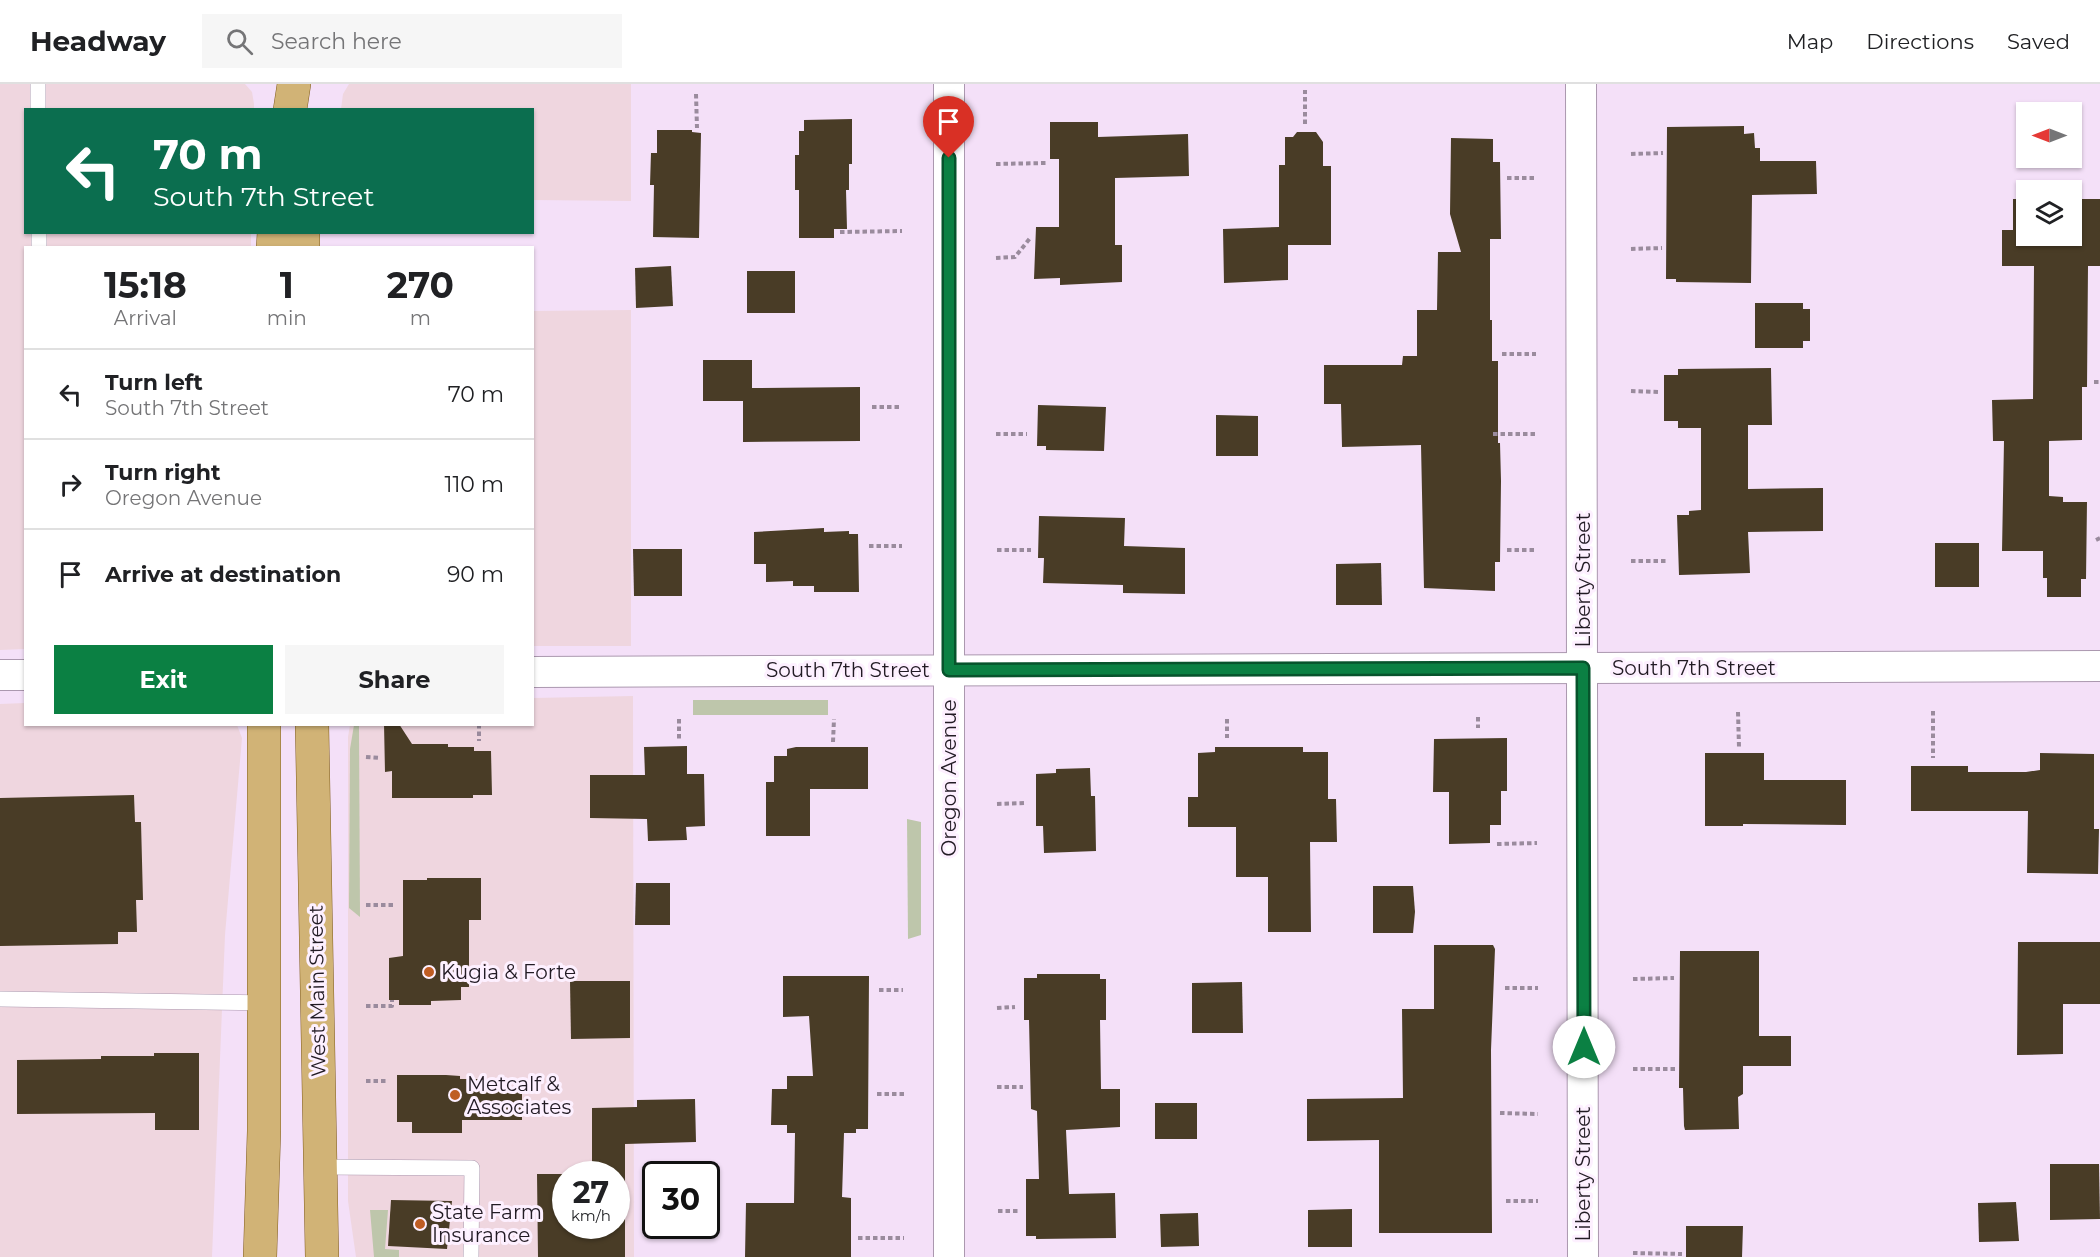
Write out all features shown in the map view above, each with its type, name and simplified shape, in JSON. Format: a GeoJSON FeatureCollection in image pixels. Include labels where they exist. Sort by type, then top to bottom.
{"type":"FeatureCollection","features":[{"type":"Feature","properties":{"kind":"main road"},"geometry":{"type":"LineString","coordinates":[[290,108],[294,84]]}},
{"type":"Feature","properties":{"kind":"main road"},"geometry":{"type":"LineString","coordinates":[[300,84],[300,108]]}},
{"type":"Feature","properties":{"kind":"main road"},"geometry":{"type":"LineString","coordinates":[[260,1257],[265,1003],[264,726]]}},
{"type":"Feature","properties":{"kind":"main road","name":"West Main Street"},"geometry":{"type":"LineString","coordinates":[[312,726],[322,1257]]}},
{"type":"Feature","properties":{"kind":"street","name":"Oregon Avenue"},"geometry":{"type":"LineString","coordinates":[[949,84],[949,1257]]}},
{"type":"Feature","properties":{"kind":"street","name":"Liberty Street"},"geometry":{"type":"LineString","coordinates":[[1581,84],[1583,1257]]}},
{"type":"Feature","properties":{"kind":"street","name":"South 7th Street"},"geometry":{"type":"LineString","coordinates":[[534,672],[2100,666]]}},
{"type":"Feature","properties":{"kind":"street"},"geometry":{"type":"LineString","coordinates":[[0,675],[24,675]]}},
{"type":"Feature","properties":{"kind":"lane"},"geometry":{"type":"LineString","coordinates":[[38,84],[38,108]]}},
{"type":"Feature","properties":{"kind":"lane"},"geometry":{"type":"LineString","coordinates":[[0,999],[265,1003]]}},
{"type":"Feature","properties":{"kind":"lane"},"geometry":{"type":"LineString","coordinates":[[321,1167],[472,1168],[471,1257]]}},
{"type":"Feature","properties":{"kind":"path"},"geometry":{"type":"LineString","coordinates":[[1305,90],[1305,124]]}},
{"type":"Feature","properties":{"kind":"path"},"geometry":{"type":"LineString","coordinates":[[696,94],[697,128]]}},
{"type":"Feature","properties":{"kind":"path"},"geometry":{"type":"LineString","coordinates":[[1631,154],[1663,153]]}},
{"type":"Feature","properties":{"kind":"path"},"geometry":{"type":"LineString","coordinates":[[996,164],[1047,163]]}},
{"type":"Feature","properties":{"kind":"path"},"geometry":{"type":"LineString","coordinates":[[1508,178],[1536,178]]}},
{"type":"Feature","properties":{"kind":"path"},"geometry":{"type":"LineString","coordinates":[[840,232],[902,231]]}},
{"type":"Feature","properties":{"kind":"path"},"geometry":{"type":"LineString","coordinates":[[996,258],[1015,257],[1031,237]]}},
{"type":"Feature","properties":{"kind":"path"},"geometry":{"type":"LineString","coordinates":[[1631,249],[1662,248]]}},
{"type":"Feature","properties":{"kind":"path"},"geometry":{"type":"LineString","coordinates":[[1502,354],[1536,354]]}},
{"type":"Feature","properties":{"kind":"path"},"geometry":{"type":"LineString","coordinates":[[2094,382],[2100,382]]}},
{"type":"Feature","properties":{"kind":"path"},"geometry":{"type":"LineString","coordinates":[[1631,391],[1658,392]]}},
{"type":"Feature","properties":{"kind":"path"},"geometry":{"type":"LineString","coordinates":[[872,407],[902,407]]}},
{"type":"Feature","properties":{"kind":"path"},"geometry":{"type":"LineString","coordinates":[[996,434],[1028,434]]}},
{"type":"Feature","properties":{"kind":"path"},"geometry":{"type":"LineString","coordinates":[[1493,434],[1537,434]]}},
{"type":"Feature","properties":{"kind":"path"},"geometry":{"type":"LineString","coordinates":[[868,546],[902,546]]}},
{"type":"Feature","properties":{"kind":"path"},"geometry":{"type":"LineString","coordinates":[[997,550],[1031,550]]}},
{"type":"Feature","properties":{"kind":"path"},"geometry":{"type":"LineString","coordinates":[[1507,550],[1537,550]]}},
{"type":"Feature","properties":{"kind":"path"},"geometry":{"type":"LineString","coordinates":[[1631,561],[1667,561]]}},
{"type":"Feature","properties":{"kind":"path"},"geometry":{"type":"LineString","coordinates":[[1933,711],[1933,758]]}},
{"type":"Feature","properties":{"kind":"path"},"geometry":{"type":"LineString","coordinates":[[1738,712],[1740,747]]}},
{"type":"Feature","properties":{"kind":"path"},"geometry":{"type":"LineString","coordinates":[[1478,717],[1478,728]]}},
{"type":"Feature","properties":{"kind":"path"},"geometry":{"type":"LineString","coordinates":[[1227,718],[1227,738]]}},
{"type":"Feature","properties":{"kind":"path"},"geometry":{"type":"LineString","coordinates":[[679,720],[679,741]]}},
{"type":"Feature","properties":{"kind":"path"},"geometry":{"type":"LineString","coordinates":[[833,742],[834,720]]}},
{"type":"Feature","properties":{"kind":"path"},"geometry":{"type":"LineString","coordinates":[[479,726],[479,741]]}},
{"type":"Feature","properties":{"kind":"path"},"geometry":{"type":"LineString","coordinates":[[366,757],[380,758]]}},
{"type":"Feature","properties":{"kind":"path"},"geometry":{"type":"LineString","coordinates":[[997,804],[1027,803]]}},
{"type":"Feature","properties":{"kind":"path"},"geometry":{"type":"LineString","coordinates":[[1497,844],[1537,843]]}},
{"type":"Feature","properties":{"kind":"path"},"geometry":{"type":"LineString","coordinates":[[366,905],[393,905]]}},
{"type":"Feature","properties":{"kind":"path"},"geometry":{"type":"LineString","coordinates":[[1633,979],[1674,978]]}},
{"type":"Feature","properties":{"kind":"path"},"geometry":{"type":"LineString","coordinates":[[1505,988],[1538,988]]}},
{"type":"Feature","properties":{"kind":"path"},"geometry":{"type":"LineString","coordinates":[[879,990],[903,990]]}},
{"type":"Feature","properties":{"kind":"path"},"geometry":{"type":"LineString","coordinates":[[366,1006],[392,1006],[392,1000]]}},
{"type":"Feature","properties":{"kind":"path"},"geometry":{"type":"LineString","coordinates":[[997,1008],[1015,1007]]}},
{"type":"Feature","properties":{"kind":"path"},"geometry":{"type":"LineString","coordinates":[[1633,1069],[1675,1069]]}},
{"type":"Feature","properties":{"kind":"path"},"geometry":{"type":"LineString","coordinates":[[366,1081],[388,1081]]}},
{"type":"Feature","properties":{"kind":"path"},"geometry":{"type":"LineString","coordinates":[[997,1087],[1023,1087]]}},
{"type":"Feature","properties":{"kind":"path"},"geometry":{"type":"LineString","coordinates":[[877,1094],[903,1094]]}},
{"type":"Feature","properties":{"kind":"path"},"geometry":{"type":"LineString","coordinates":[[1500,1113],[1538,1114]]}},
{"type":"Feature","properties":{"kind":"path"},"geometry":{"type":"LineString","coordinates":[[1506,1201],[1538,1202]]}},
{"type":"Feature","properties":{"kind":"path"},"geometry":{"type":"LineString","coordinates":[[998,1211],[1019,1211]]}},
{"type":"Feature","properties":{"kind":"path"},"geometry":{"type":"LineString","coordinates":[[858,1238],[904,1238]]}},
{"type":"Feature","properties":{"kind":"path"},"geometry":{"type":"LineString","coordinates":[[1633,1253],[1682,1254]]}},
{"type":"Feature","properties":{"kind":"shaded area"},"geometry":{"type":"Polygon","coordinates":[[[0,84],[245,84],[252,92],[254,108],[24,108],[24,234],[251,234],[251,246],[24,246],[24,649],[0,650],[0,84]]]}},
{"type":"Feature","properties":{"kind":"shaded area"},"geometry":{"type":"Polygon","coordinates":[[[349,84],[631,84],[631,201],[534,200],[534,108],[341,108],[343,94],[349,84]]]}},
{"type":"Feature","properties":{"kind":"shaded area"},"geometry":{"type":"Polygon","coordinates":[[[631,310],[631,646],[534,646],[534,311],[631,310]]]}},
{"type":"Feature","properties":{"kind":"shaded area"},"geometry":{"type":"Polygon","coordinates":[[[633,696],[634,1257],[356,1257],[348,1201],[350,726],[534,726],[534,698],[633,696]]]}},
{"type":"Feature","properties":{"kind":"shaded area"},"geometry":{"type":"Polygon","coordinates":[[[24,703],[24,726],[237,726],[242,738],[225,935],[212,1257],[0,1257],[0,704],[24,703]]]}},
{"type":"Feature","properties":{"kind":"green space"},"geometry":{"type":"Polygon","coordinates":[[[693,700],[828,700],[828,715],[693,715],[693,700]]]}},
{"type":"Feature","properties":{"kind":"green space"},"geometry":{"type":"Polygon","coordinates":[[[354,726],[359,726],[360,917],[349,908],[350,749],[354,726]]]}},
{"type":"Feature","properties":{"kind":"green space"},"geometry":{"type":"Polygon","coordinates":[[[907,819],[921,822],[921,935],[908,939],[907,819]]]}},
{"type":"Feature","properties":{"kind":"green space"},"geometry":{"type":"Polygon","coordinates":[[[370,1210],[388,1210],[385,1249],[399,1250],[399,1257],[374,1257],[370,1210]]]}},
{"type":"Feature","properties":{"kind":"building"},"geometry":{"type":"Polygon","coordinates":[[[852,119],[852,164],[849,164],[849,190],[846,190],[847,229],[834,229],[834,238],[799,238],[799,190],[795,190],[795,155],[799,155],[799,131],[804,131],[804,120],[852,119]]]}},
{"type":"Feature","properties":{"kind":"building"},"geometry":{"type":"Polygon","coordinates":[[[1050,122],[1098,122],[1098,137],[1188,134],[1189,176],[1115,178],[1115,245],[1122,245],[1122,282],[1060,285],[1060,278],[1034,279],[1036,227],[1059,227],[1059,159],[1050,159],[1050,122]]]}},
{"type":"Feature","properties":{"kind":"building"},"geometry":{"type":"Polygon","coordinates":[[[1744,126],[1744,134],[1754,133],[1755,148],[1760,148],[1760,161],[1816,161],[1817,194],[1752,195],[1751,283],[1676,282],[1676,279],[1666,279],[1667,127],[1744,126]]]}},
{"type":"Feature","properties":{"kind":"building"},"geometry":{"type":"Polygon","coordinates":[[[657,130],[692,130],[692,132],[701,133],[699,238],[653,237],[654,185],[650,185],[651,153],[657,153],[657,130]]]}},
{"type":"Feature","properties":{"kind":"building"},"geometry":{"type":"Polygon","coordinates":[[[1297,132],[1316,132],[1323,142],[1323,166],[1331,166],[1331,245],[1288,245],[1288,280],[1224,283],[1223,229],[1279,227],[1279,165],[1285,165],[1285,137],[1293,137],[1297,132]]]}},
{"type":"Feature","properties":{"kind":"building"},"geometry":{"type":"Polygon","coordinates":[[[1451,138],[1493,139],[1493,162],[1500,162],[1501,239],[1490,239],[1490,320],[1492,320],[1492,361],[1498,361],[1498,443],[1500,443],[1501,481],[1500,562],[1495,562],[1495,591],[1424,588],[1421,445],[1342,447],[1341,404],[1324,404],[1324,365],[1402,365],[1403,356],[1417,356],[1417,310],[1437,310],[1438,252],[1461,252],[1450,214],[1451,138]]]}},
{"type":"Feature","properties":{"kind":"building"},"geometry":{"type":"Polygon","coordinates":[[[2013,199],[2016,199],[2016,246],[2082,246],[2082,199],[2100,199],[2100,266],[2088,266],[2087,387],[2082,387],[2082,440],[2049,441],[2049,496],[2063,497],[2063,502],[2087,502],[2086,579],[2081,579],[2081,597],[2047,597],[2047,578],[2043,578],[2043,551],[2002,551],[2004,441],[1993,441],[1992,400],[2033,399],[2034,266],[2002,266],[2002,230],[2013,230],[2013,199]]]}},
{"type":"Feature","properties":{"kind":"building"},"geometry":{"type":"Polygon","coordinates":[[[671,266],[673,306],[636,308],[635,268],[671,266]]]}},
{"type":"Feature","properties":{"kind":"building"},"geometry":{"type":"Polygon","coordinates":[[[747,271],[795,271],[795,313],[747,313],[747,271]]]}},
{"type":"Feature","properties":{"kind":"building"},"geometry":{"type":"Polygon","coordinates":[[[1755,303],[1803,303],[1803,309],[1810,309],[1810,341],[1803,341],[1803,348],[1755,348],[1755,303]]]}},
{"type":"Feature","properties":{"kind":"building"},"geometry":{"type":"Polygon","coordinates":[[[703,360],[752,360],[752,388],[860,387],[860,441],[743,442],[743,401],[703,401],[703,360]]]}},
{"type":"Feature","properties":{"kind":"building"},"geometry":{"type":"Polygon","coordinates":[[[1771,368],[1772,425],[1748,425],[1748,489],[1823,488],[1823,531],[1748,532],[1750,573],[1679,575],[1677,515],[1689,515],[1689,511],[1701,510],[1701,428],[1678,428],[1678,421],[1664,421],[1664,375],[1678,375],[1678,369],[1771,368]]]}},
{"type":"Feature","properties":{"kind":"building"},"geometry":{"type":"Polygon","coordinates":[[[1038,405],[1106,407],[1104,451],[1046,450],[1046,446],[1037,446],[1038,405]]]}},
{"type":"Feature","properties":{"kind":"building"},"geometry":{"type":"Polygon","coordinates":[[[1216,415],[1258,416],[1258,456],[1216,456],[1216,415]]]}},
{"type":"Feature","properties":{"kind":"building"},"geometry":{"type":"Polygon","coordinates":[[[1039,516],[1125,518],[1124,546],[1185,548],[1185,594],[1123,593],[1123,585],[1043,583],[1044,558],[1038,558],[1039,516]]]}},
{"type":"Feature","properties":{"kind":"building"},"geometry":{"type":"Polygon","coordinates":[[[824,528],[824,532],[849,531],[849,534],[858,534],[859,592],[814,592],[814,586],[793,586],[793,581],[766,582],[766,564],[754,564],[754,532],[824,528]]]}},
{"type":"Feature","properties":{"kind":"building"},"geometry":{"type":"Polygon","coordinates":[[[1935,543],[1979,543],[1979,587],[1935,587],[1935,543]]]}},
{"type":"Feature","properties":{"kind":"building"},"geometry":{"type":"Polygon","coordinates":[[[633,549],[682,549],[682,596],[634,596],[633,549]]]}},
{"type":"Feature","properties":{"kind":"building"},"geometry":{"type":"Polygon","coordinates":[[[1381,563],[1382,605],[1336,605],[1336,564],[1381,563]]]}},
{"type":"Feature","properties":{"kind":"building"},"geometry":{"type":"Polygon","coordinates":[[[384,726],[400,726],[412,744],[448,744],[448,747],[474,747],[474,751],[491,751],[492,795],[473,795],[473,798],[392,798],[392,771],[385,772],[384,726]]]}},
{"type":"Feature","properties":{"kind":"building"},"geometry":{"type":"Polygon","coordinates":[[[1507,738],[1507,791],[1501,791],[1501,825],[1490,825],[1490,843],[1449,844],[1449,792],[1433,792],[1434,739],[1507,738]]]}},
{"type":"Feature","properties":{"kind":"building"},"geometry":{"type":"Polygon","coordinates":[[[687,746],[687,774],[704,774],[705,826],[686,827],[687,840],[648,841],[647,819],[590,818],[590,775],[645,775],[644,747],[687,746]]]}},
{"type":"Feature","properties":{"kind":"building"},"geometry":{"type":"Polygon","coordinates":[[[868,747],[868,789],[810,789],[810,836],[766,836],[766,782],[774,782],[774,756],[787,756],[787,749],[868,747]]]}},
{"type":"Feature","properties":{"kind":"building"},"geometry":{"type":"Polygon","coordinates":[[[1215,747],[1303,747],[1303,752],[1328,752],[1328,799],[1336,799],[1337,842],[1310,842],[1311,932],[1268,932],[1268,877],[1236,877],[1236,827],[1188,827],[1188,797],[1198,797],[1198,753],[1215,752],[1215,747]]]}},
{"type":"Feature","properties":{"kind":"building"},"geometry":{"type":"Polygon","coordinates":[[[1705,753],[1764,753],[1764,780],[1846,780],[1846,825],[1705,826],[1705,753]]]}},
{"type":"Feature","properties":{"kind":"building"},"geometry":{"type":"Polygon","coordinates":[[[2040,753],[2094,754],[2094,829],[2099,829],[2098,874],[2027,873],[2028,811],[1911,811],[1911,766],[1968,766],[1968,772],[2026,772],[2040,770],[2040,753]]]}},
{"type":"Feature","properties":{"kind":"building"},"geometry":{"type":"Polygon","coordinates":[[[1090,768],[1091,796],[1095,796],[1096,851],[1044,853],[1043,826],[1036,826],[1036,774],[1056,773],[1056,769],[1090,768]]]}},
{"type":"Feature","properties":{"kind":"building"},"geometry":{"type":"Polygon","coordinates":[[[134,795],[135,822],[141,822],[143,900],[136,900],[137,932],[118,932],[118,944],[0,946],[0,798],[134,795]]]}},
{"type":"Feature","properties":{"kind":"building"},"geometry":{"type":"Polygon","coordinates":[[[427,878],[481,878],[481,920],[469,920],[469,987],[461,987],[461,1000],[431,1001],[431,1005],[399,1005],[399,1000],[389,1000],[389,958],[403,956],[403,880],[427,880],[427,878]]]}},
{"type":"Feature","properties":{"kind":"building"},"geometry":{"type":"Polygon","coordinates":[[[636,883],[670,883],[670,925],[635,925],[636,883]]]}},
{"type":"Feature","properties":{"kind":"building"},"geometry":{"type":"Polygon","coordinates":[[[1373,886],[1413,886],[1415,912],[1413,933],[1373,933],[1373,886]]]}},
{"type":"Feature","properties":{"kind":"building"},"geometry":{"type":"Polygon","coordinates":[[[2018,942],[2100,942],[2100,1004],[2063,1004],[2063,1054],[2017,1055],[2018,942]]]}},
{"type":"Feature","properties":{"kind":"building"},"geometry":{"type":"Polygon","coordinates":[[[1434,945],[1493,945],[1495,949],[1491,1050],[1492,1233],[1379,1233],[1379,1140],[1307,1141],[1307,1099],[1403,1098],[1402,1009],[1434,1009],[1434,945]]]}},
{"type":"Feature","properties":{"kind":"building"},"geometry":{"type":"Polygon","coordinates":[[[1680,951],[1759,951],[1759,1036],[1791,1036],[1791,1066],[1743,1066],[1743,1094],[1738,1097],[1739,1129],[1685,1130],[1683,1088],[1679,1088],[1680,951]]]}},
{"type":"Feature","properties":{"kind":"building"},"geometry":{"type":"Polygon","coordinates":[[[1037,974],[1100,974],[1100,979],[1106,979],[1106,1020],[1100,1020],[1101,1089],[1120,1089],[1120,1127],[1066,1130],[1069,1194],[1115,1193],[1116,1238],[1036,1239],[1036,1236],[1026,1236],[1026,1179],[1039,1179],[1037,1111],[1031,1109],[1029,1020],[1024,1020],[1024,978],[1037,978],[1037,974]]]}},
{"type":"Feature","properties":{"kind":"building"},"geometry":{"type":"Polygon","coordinates":[[[783,976],[869,976],[868,1129],[856,1129],[856,1133],[844,1133],[842,1197],[851,1198],[851,1257],[745,1257],[746,1203],[794,1203],[795,1133],[787,1133],[787,1125],[771,1125],[772,1089],[787,1089],[787,1076],[813,1076],[809,1016],[783,1017],[783,976]]]}},
{"type":"Feature","properties":{"kind":"building"},"geometry":{"type":"Polygon","coordinates":[[[570,981],[630,981],[630,1038],[571,1039],[570,981]]]}},
{"type":"Feature","properties":{"kind":"building"},"geometry":{"type":"Polygon","coordinates":[[[1242,982],[1243,1033],[1192,1033],[1192,983],[1242,982]]]}},
{"type":"Feature","properties":{"kind":"building"},"geometry":{"type":"Polygon","coordinates":[[[154,1053],[199,1053],[199,1130],[155,1130],[155,1113],[17,1114],[17,1060],[101,1059],[101,1056],[154,1056],[154,1053]]]}},
{"type":"Feature","properties":{"kind":"building","name":"Metcalf & Associates"},"geometry":{"type":"Polygon","coordinates":[[[397,1075],[460,1076],[460,1079],[485,1079],[486,1087],[522,1087],[522,1120],[462,1120],[462,1133],[412,1133],[412,1122],[397,1122],[397,1075]]]}},
{"type":"Feature","properties":{"kind":"building"},"geometry":{"type":"Polygon","coordinates":[[[695,1099],[696,1142],[625,1144],[625,1161],[592,1161],[592,1108],[637,1107],[637,1100],[695,1099]]]}},
{"type":"Feature","properties":{"kind":"building"},"geometry":{"type":"Polygon","coordinates":[[[1155,1103],[1197,1103],[1197,1139],[1155,1139],[1155,1103]]]}},
{"type":"Feature","properties":{"kind":"building"},"geometry":{"type":"Polygon","coordinates":[[[2050,1164],[2099,1164],[2100,1219],[2050,1220],[2050,1164]]]}},
{"type":"Feature","properties":{"kind":"building"},"geometry":{"type":"Polygon","coordinates":[[[537,1174],[552,1174],[552,1239],[625,1239],[625,1257],[538,1257],[537,1174]]]}},
{"type":"Feature","properties":{"kind":"building","name":"State Farm Insurance"},"geometry":{"type":"Polygon","coordinates":[[[391,1200],[452,1201],[447,1249],[388,1246],[391,1200]]]}},
{"type":"Feature","properties":{"kind":"building"},"geometry":{"type":"Polygon","coordinates":[[[2016,1202],[2019,1241],[1979,1242],[1978,1203],[2016,1202]]]}},
{"type":"Feature","properties":{"kind":"building"},"geometry":{"type":"Polygon","coordinates":[[[1352,1209],[1352,1247],[1308,1247],[1308,1210],[1352,1209]]]}},
{"type":"Feature","properties":{"kind":"building"},"geometry":{"type":"Polygon","coordinates":[[[1198,1213],[1199,1246],[1161,1247],[1160,1214],[1198,1213]]]}},
{"type":"Feature","properties":{"kind":"building"},"geometry":{"type":"Polygon","coordinates":[[[1686,1226],[1743,1226],[1742,1257],[1686,1257],[1686,1226]]]}},
{"type":"Feature","properties":{"kind":"place","name":"Kugia & Forte"},"geometry":{"type":"Point","coordinates":[429,972]}},
{"type":"Feature","properties":{"kind":"place","name":"Metcalf & Associates"},"geometry":{"type":"Point","coordinates":[455,1095]}},
{"type":"Feature","properties":{"kind":"place","name":"State Farm Insurance"},"geometry":{"type":"Point","coordinates":[420,1224]}},
{"type":"Feature","properties":{"kind":"route"},"geometry":{"type":"LineString","coordinates":[[949,158],[949,670],[1583,668],[1584,1047]]}}]}
